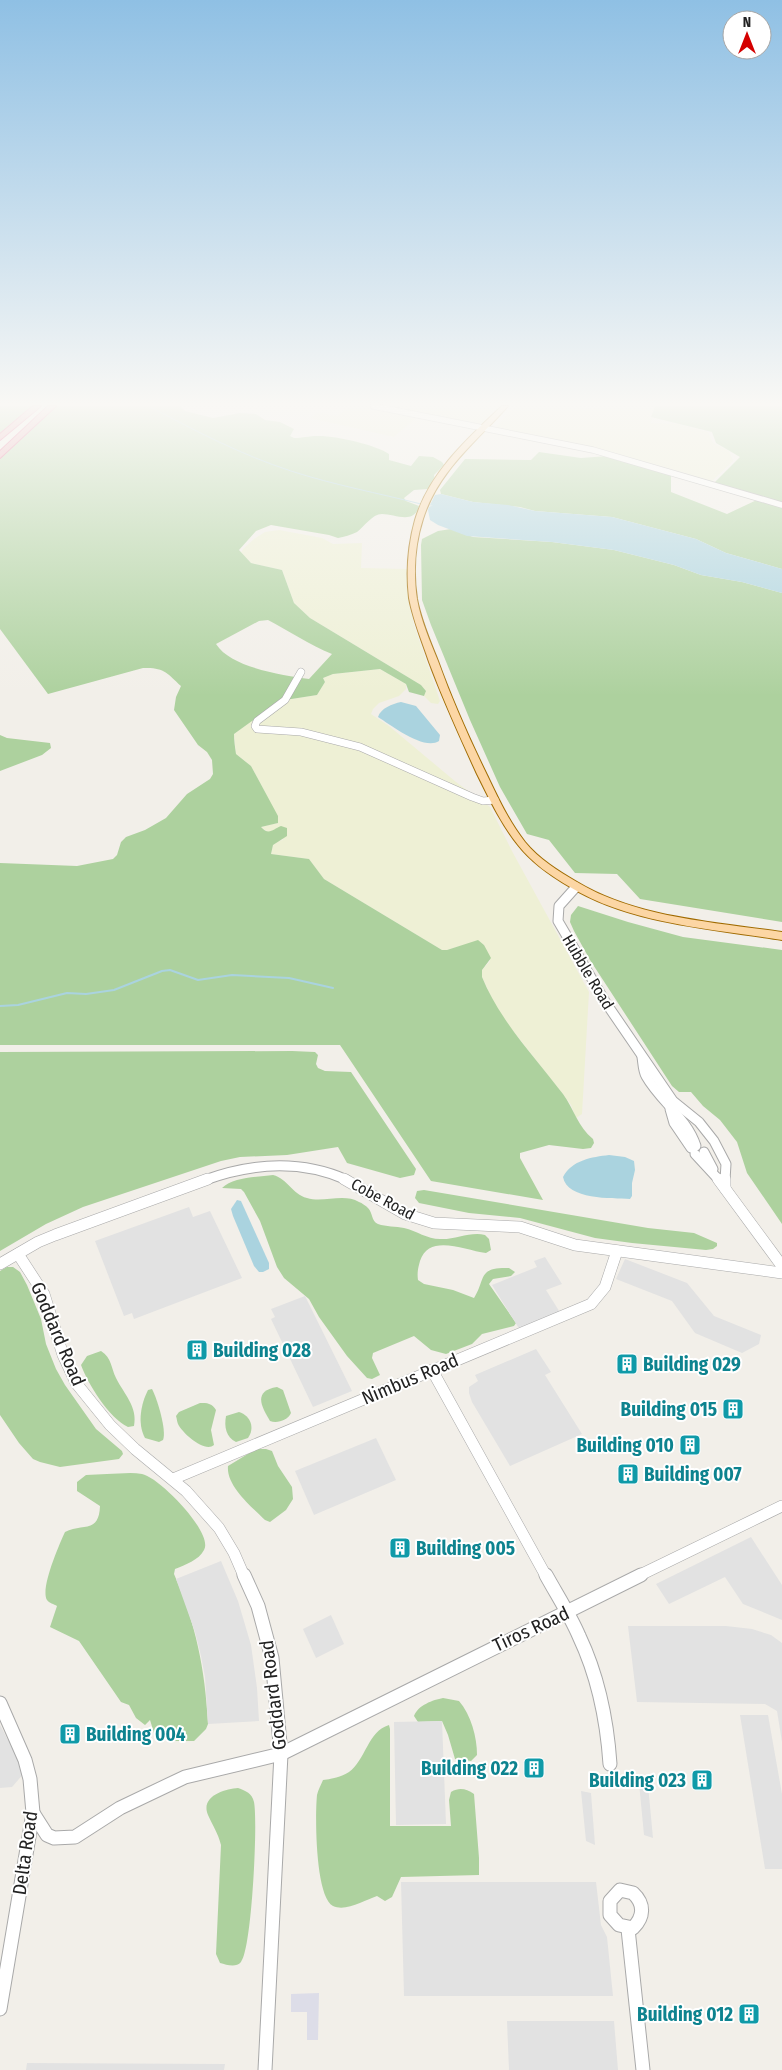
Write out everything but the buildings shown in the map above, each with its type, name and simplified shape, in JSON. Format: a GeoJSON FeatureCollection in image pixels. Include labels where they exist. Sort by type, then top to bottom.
{"type":"FeatureCollection","features":[{"type":"Feature","properties":{"kind":"main road"},"geometry":{"type":"LineString","coordinates":[[426,503],[423,508],[414,545],[412,580],[415,609],[436,670],[458,725],[511,830],[544,865],[576,887],[642,912],[782,936]]}},
{"type":"Feature","properties":{"kind":"street"},"geometry":{"type":"LineString","coordinates":[[301,672],[285,700],[257,721],[255,726],[257,729],[301,732],[338,740],[379,754],[472,797],[483,801],[495,800]]}},
{"type":"Feature","properties":{"kind":"street","name":"Hubble Road"},"geometry":{"type":"LineString","coordinates":[[576,887],[560,903],[558,921],[606,1003],[673,1101],[699,1122],[714,1141],[726,1164],[725,1188]]}},
{"type":"Feature","properties":{"kind":"street","name":"Hubble Road"},"geometry":{"type":"LineString","coordinates":[[642,1056],[645,1075],[667,1102],[674,1123],[697,1148],[782,1266]]}},
{"type":"Feature","properties":{"kind":"street","name":"Cobe Road"},"geometry":{"type":"LineString","coordinates":[[0,1264],[55,1235],[222,1174],[250,1167],[276,1164],[305,1166],[331,1173],[359,1186],[392,1207],[420,1220],[449,1224],[520,1227],[575,1245],[704,1261],[782,1274]]}},
{"type":"Feature","properties":{"kind":"street","name":"Nimbus Road"},"geometry":{"type":"LineString","coordinates":[[173,1479],[591,1304],[600,1296],[614,1264],[617,1251]]}},
{"type":"Feature","properties":{"kind":"street","name":"Goddard Road"},"geometry":{"type":"LineString","coordinates":[[18,1254],[44,1294],[63,1355],[76,1383],[110,1425],[173,1479],[218,1528],[234,1553],[258,1606],[272,1658],[281,1754],[265,2070]]}},
{"type":"Feature","properties":{"kind":"street"},"geometry":{"type":"LineString","coordinates":[[432,1370],[579,1636],[592,1667],[605,1714],[610,1764]]}},
{"type":"Feature","properties":{"kind":"street","name":"Tiros Road"},"geometry":{"type":"LineString","coordinates":[[32,1813],[47,1835],[54,1838],[75,1837],[120,1808],[185,1777],[281,1754],[487,1650],[782,1506]]}},
{"type":"Feature","properties":{"kind":"street","name":"Delta Road"},"geometry":{"type":"LineString","coordinates":[[0,1703],[25,1760],[30,1779],[32,1813],[0,2009]]}},
{"type":"Feature","properties":{"kind":"street"},"geometry":{"type":"LineString","coordinates":[[628,1929],[643,2070]]}},
{"type":"Feature","properties":{"kind":"green space"},"geometry":{"type":"Polygon","coordinates":[[[0,503],[410,503],[419,506],[417,512],[409,517],[387,514],[378,515],[357,532],[338,538],[271,525],[256,531],[239,550],[251,563],[282,570],[294,603],[310,618],[421,685],[426,691],[424,696],[409,692],[406,684],[380,669],[333,674],[323,678],[325,682],[317,695],[285,700],[268,714],[252,721],[234,734],[236,754],[251,766],[278,816],[278,823],[261,827],[266,831],[281,826],[287,828],[287,836],[273,845],[271,854],[309,859],[324,879],[442,950],[478,940],[484,945],[491,958],[482,970],[482,977],[498,1009],[563,1094],[594,1143],[591,1148],[583,1149],[549,1145],[520,1153],[520,1158],[543,1200],[431,1181],[340,1045],[0,1045],[0,863],[77,866],[113,859],[117,855],[121,842],[126,837],[145,830],[166,818],[187,794],[210,779],[213,774],[212,760],[207,752],[198,745],[174,710],[176,697],[181,686],[165,672],[143,668],[48,694],[0,629],[0,503]],[[268,620],[259,621],[216,644],[223,652],[245,665],[309,679],[332,654],[268,620]]]}},
{"type":"Feature","properties":{"kind":"green space"},"geometry":{"type":"Polygon","coordinates":[[[479,503],[698,503],[727,514],[751,503],[775,503],[782,505],[782,569],[726,553],[696,539],[612,517],[535,511],[520,507],[479,503]]]}},
{"type":"Feature","properties":{"kind":"green space"},"geometry":{"type":"Polygon","coordinates":[[[451,529],[473,537],[552,542],[614,550],[674,565],[701,575],[742,582],[782,593],[782,922],[640,899],[617,874],[575,873],[549,840],[527,834],[500,787],[470,720],[422,600],[422,539],[438,531],[451,529]]]}},
{"type":"Feature","properties":{"kind":"green space"},"geometry":{"type":"Polygon","coordinates":[[[279,530],[322,538],[333,544],[362,543],[361,568],[407,569],[409,604],[414,625],[440,701],[438,704],[431,703],[424,696],[426,691],[421,685],[310,618],[294,603],[282,570],[251,563],[241,553],[254,539],[265,532],[279,530]]]}},
{"type":"Feature","properties":{"kind":"green space"},"geometry":{"type":"Polygon","coordinates":[[[380,669],[406,684],[406,689],[399,696],[379,703],[371,714],[389,726],[456,782],[490,807],[589,992],[582,1114],[576,1118],[571,1105],[502,1017],[495,1005],[482,977],[482,970],[490,961],[484,945],[478,941],[442,950],[324,879],[309,859],[271,854],[273,845],[283,840],[277,828],[273,832],[268,832],[261,827],[278,823],[265,792],[251,766],[236,754],[234,734],[252,721],[268,714],[285,700],[317,695],[325,682],[323,678],[333,674],[380,669]]]}},
{"type":"Feature","properties":{"kind":"green space"},"geometry":{"type":"Polygon","coordinates":[[[0,735],[7,738],[50,743],[51,748],[42,755],[0,771],[0,735]]]}},
{"type":"Feature","properties":{"kind":"green space"},"geometry":{"type":"Polygon","coordinates":[[[578,906],[683,937],[782,950],[782,1224],[747,1173],[737,1142],[720,1120],[703,1106],[691,1092],[679,1092],[672,1086],[590,960],[570,922],[571,915],[578,906]]]}},
{"type":"Feature","properties":{"kind":"green space"},"geometry":{"type":"Polygon","coordinates":[[[0,1052],[315,1052],[318,1055],[316,1064],[318,1068],[325,1071],[351,1072],[416,1169],[414,1175],[400,1178],[347,1163],[338,1147],[287,1155],[240,1157],[221,1161],[83,1207],[46,1224],[0,1251],[0,1052]]]}},
{"type":"Feature","properties":{"kind":"green space"},"geometry":{"type":"Polygon","coordinates":[[[273,1175],[307,1198],[347,1198],[360,1202],[370,1210],[376,1223],[381,1225],[404,1228],[435,1239],[474,1234],[485,1235],[489,1239],[491,1250],[486,1253],[448,1245],[439,1245],[425,1252],[420,1261],[418,1280],[424,1284],[453,1290],[474,1298],[487,1272],[499,1268],[509,1268],[515,1272],[511,1276],[493,1279],[489,1284],[516,1323],[514,1326],[482,1334],[472,1344],[446,1354],[431,1350],[414,1336],[373,1353],[372,1358],[380,1375],[372,1379],[367,1378],[347,1356],[319,1317],[309,1299],[284,1278],[277,1267],[260,1221],[244,1192],[241,1189],[222,1188],[239,1180],[273,1175]]]}},
{"type":"Feature","properties":{"kind":"green space"},"geometry":{"type":"Polygon","coordinates":[[[424,1190],[648,1228],[694,1233],[717,1243],[717,1246],[706,1250],[595,1238],[520,1218],[469,1213],[419,1203],[415,1198],[417,1191],[424,1190]]]}},
{"type":"Feature","properties":{"kind":"green space"},"geometry":{"type":"Polygon","coordinates":[[[7,1267],[13,1267],[20,1272],[27,1285],[41,1319],[46,1344],[65,1385],[96,1429],[122,1451],[123,1454],[119,1459],[60,1467],[40,1462],[33,1459],[19,1443],[0,1415],[0,1271],[7,1267]]]}},
{"type":"Feature","properties":{"kind":"green space"},"geometry":{"type":"Polygon","coordinates":[[[101,1351],[109,1360],[116,1378],[130,1401],[135,1419],[134,1426],[128,1427],[114,1416],[100,1400],[84,1373],[81,1365],[87,1356],[101,1351]]]}},
{"type":"Feature","properties":{"kind":"green space"},"geometry":{"type":"Polygon","coordinates":[[[277,1387],[283,1390],[291,1413],[279,1422],[273,1422],[270,1421],[261,1400],[265,1392],[277,1387]]]}},
{"type":"Feature","properties":{"kind":"green space"},"geometry":{"type":"Polygon","coordinates":[[[152,1389],[163,1422],[164,1436],[163,1440],[159,1442],[145,1438],[141,1426],[143,1401],[148,1390],[152,1389]]]}},
{"type":"Feature","properties":{"kind":"green space"},"geometry":{"type":"Polygon","coordinates":[[[200,1403],[209,1404],[216,1410],[211,1430],[214,1445],[210,1447],[200,1445],[184,1433],[177,1422],[176,1416],[179,1412],[200,1403]]]}},
{"type":"Feature","properties":{"kind":"green space"},"geometry":{"type":"Polygon","coordinates":[[[239,1412],[249,1419],[251,1430],[248,1438],[236,1442],[228,1434],[225,1420],[226,1416],[239,1412]]]}},
{"type":"Feature","properties":{"kind":"green space"},"geometry":{"type":"Polygon","coordinates":[[[256,1449],[272,1451],[278,1466],[292,1487],[293,1499],[286,1510],[270,1522],[265,1520],[241,1496],[228,1474],[228,1466],[256,1449]]]}},
{"type":"Feature","properties":{"kind":"green space"},"geometry":{"type":"Polygon","coordinates":[[[138,1473],[150,1477],[172,1495],[193,1519],[201,1531],[205,1542],[202,1554],[191,1562],[175,1569],[174,1574],[194,1629],[205,1684],[208,1724],[206,1729],[194,1741],[175,1741],[155,1736],[150,1720],[145,1725],[136,1718],[129,1705],[121,1702],[79,1641],[50,1627],[57,1606],[47,1600],[46,1587],[62,1538],[65,1532],[71,1529],[93,1524],[99,1515],[100,1506],[77,1491],[77,1482],[86,1475],[138,1473]]]}},
{"type":"Feature","properties":{"kind":"green space"},"geometry":{"type":"Polygon","coordinates":[[[443,1698],[459,1701],[470,1719],[476,1741],[477,1755],[471,1761],[455,1759],[442,1721],[418,1722],[414,1716],[422,1706],[443,1698]]]}},
{"type":"Feature","properties":{"kind":"green space"},"geometry":{"type":"Polygon","coordinates":[[[389,1725],[390,1826],[451,1826],[449,1800],[451,1792],[460,1789],[471,1792],[474,1794],[479,1875],[401,1877],[392,1897],[385,1901],[377,1896],[349,1907],[333,1906],[327,1899],[320,1872],[316,1836],[317,1793],[323,1780],[349,1772],[359,1761],[376,1733],[389,1725]]]}},
{"type":"Feature","properties":{"kind":"green space"},"geometry":{"type":"Polygon","coordinates":[[[238,1788],[250,1794],[254,1802],[255,1858],[251,1911],[245,1952],[239,1964],[231,1966],[220,1963],[216,1954],[221,1845],[206,1808],[207,1803],[215,1795],[238,1788]]]}},
{"type":"Feature","properties":{"kind":"shaded area"},"geometry":{"type":"Polygon","coordinates":[[[189,1207],[193,1217],[210,1211],[242,1278],[134,1319],[132,1313],[124,1316],[95,1241],[189,1207]]]}},
{"type":"Feature","properties":{"kind":"shaded area"},"geometry":{"type":"Polygon","coordinates":[[[545,1257],[562,1284],[546,1290],[561,1314],[520,1330],[492,1285],[537,1267],[534,1261],[545,1257]]]}},
{"type":"Feature","properties":{"kind":"shaded area"},"geometry":{"type":"Polygon","coordinates":[[[625,1259],[687,1283],[714,1316],[761,1335],[759,1344],[742,1353],[695,1333],[672,1301],[616,1279],[625,1259]]]}},
{"type":"Feature","properties":{"kind":"shaded area"},"geometry":{"type":"Polygon","coordinates":[[[305,1296],[352,1391],[313,1407],[271,1319],[275,1317],[271,1309],[305,1296]]]}},
{"type":"Feature","properties":{"kind":"shaded area"},"geometry":{"type":"Polygon","coordinates":[[[536,1349],[551,1372],[545,1375],[582,1434],[510,1466],[472,1402],[469,1387],[478,1381],[475,1375],[536,1349]]]}},
{"type":"Feature","properties":{"kind":"shaded area"},"geometry":{"type":"Polygon","coordinates":[[[376,1438],[396,1480],[314,1515],[295,1471],[376,1438]]]}},
{"type":"Feature","properties":{"kind":"shaded area"},"geometry":{"type":"Polygon","coordinates":[[[751,1537],[782,1585],[782,1620],[743,1604],[725,1577],[669,1604],[656,1584],[751,1537]]]}},
{"type":"Feature","properties":{"kind":"shaded area"},"geometry":{"type":"Polygon","coordinates":[[[221,1561],[238,1601],[251,1645],[259,1721],[208,1724],[205,1677],[201,1656],[195,1632],[176,1579],[221,1561]]]}},
{"type":"Feature","properties":{"kind":"shaded area"},"geometry":{"type":"Polygon","coordinates":[[[331,1615],[344,1644],[316,1658],[303,1629],[331,1615]]]}},
{"type":"Feature","properties":{"kind":"shaded area"},"geometry":{"type":"Polygon","coordinates":[[[628,1626],[726,1626],[752,1629],[771,1635],[782,1643],[782,1742],[777,1711],[765,1704],[637,1702],[628,1626]]]}},
{"type":"Feature","properties":{"kind":"shaded area"},"geometry":{"type":"Polygon","coordinates":[[[740,1715],[768,1715],[782,1794],[782,1869],[765,1869],[740,1715]]]}},
{"type":"Feature","properties":{"kind":"shaded area"},"geometry":{"type":"Polygon","coordinates":[[[442,1721],[446,1824],[396,1825],[394,1722],[442,1721]]]}},
{"type":"Feature","properties":{"kind":"shaded area"},"geometry":{"type":"Polygon","coordinates":[[[0,1725],[25,1772],[12,1787],[0,1788],[0,1725]]]}},
{"type":"Feature","properties":{"kind":"shaded area"},"geometry":{"type":"Polygon","coordinates":[[[639,1783],[648,1785],[653,1838],[644,1835],[639,1783]]]}},
{"type":"Feature","properties":{"kind":"shaded area"},"geometry":{"type":"Polygon","coordinates":[[[581,1791],[591,1793],[595,1845],[586,1841],[581,1791]]]}},
{"type":"Feature","properties":{"kind":"shaded area"},"geometry":{"type":"Polygon","coordinates":[[[401,1882],[596,1882],[601,1925],[607,1937],[613,1996],[404,1996],[401,1882]]]}},
{"type":"Feature","properties":{"kind":"shaded area"},"geometry":{"type":"Polygon","coordinates":[[[319,1993],[318,2040],[307,2040],[307,2012],[291,2012],[291,1994],[319,1993]]]}},
{"type":"Feature","properties":{"kind":"shaded area"},"geometry":{"type":"Polygon","coordinates":[[[507,2021],[614,2021],[618,2070],[509,2070],[507,2021]]]}},
{"type":"Feature","properties":{"kind":"shaded area"},"geometry":{"type":"Polygon","coordinates":[[[27,2063],[225,2064],[224,2070],[26,2070],[27,2063]]]}},
{"type":"Feature","properties":{"kind":"water"},"geometry":{"type":"Polygon","coordinates":[[[431,503],[480,503],[508,505],[535,511],[612,517],[696,539],[726,553],[782,569],[782,593],[742,582],[701,575],[674,565],[614,550],[552,542],[467,536],[430,520],[428,510],[429,507],[433,506],[430,505],[431,503]]]}},
{"type":"Feature","properties":{"kind":"water"},"geometry":{"type":"Polygon","coordinates":[[[401,702],[416,706],[440,735],[439,741],[425,743],[417,740],[378,717],[384,709],[401,702]]]}},
{"type":"Feature","properties":{"kind":"water"},"geometry":{"type":"Polygon","coordinates":[[[609,1155],[625,1157],[634,1161],[635,1170],[630,1199],[602,1198],[581,1194],[566,1185],[563,1177],[577,1163],[589,1158],[609,1155]]]}},
{"type":"Feature","properties":{"kind":"water"},"geometry":{"type":"Polygon","coordinates":[[[237,1200],[241,1201],[269,1263],[269,1269],[263,1272],[259,1272],[254,1266],[233,1216],[231,1209],[237,1200]]]}},
{"type":"Feature","properties":{"kind":"waterway"},"geometry":{"type":"LineString","coordinates":[[415,503],[421,504]]}},
{"type":"Feature","properties":{"kind":"waterway"},"geometry":{"type":"LineString","coordinates":[[430,506],[436,507]]}},
{"type":"Feature","properties":{"kind":"waterway"},"geometry":{"type":"LineString","coordinates":[[0,1006],[18,1005],[67,993],[86,994],[114,990],[162,971],[170,970],[198,980],[232,975],[289,978],[333,988]]}},
{"type":"Feature","properties":{"kind":"place","name":"Building 028"},"geometry":{"type":"Point","coordinates":[197,1350]}},
{"type":"Feature","properties":{"kind":"place","name":"Building 029"},"geometry":{"type":"Point","coordinates":[627,1364]}},
{"type":"Feature","properties":{"kind":"place","name":"Building 015"},"geometry":{"type":"Point","coordinates":[733,1409]}},
{"type":"Feature","properties":{"kind":"place","name":"Building 010"},"geometry":{"type":"Point","coordinates":[690,1445]}},
{"type":"Feature","properties":{"kind":"place","name":"Building 007"},"geometry":{"type":"Point","coordinates":[628,1474]}},
{"type":"Feature","properties":{"kind":"place","name":"Building 005"},"geometry":{"type":"Point","coordinates":[400,1548]}},
{"type":"Feature","properties":{"kind":"place","name":"Building 004"},"geometry":{"type":"Point","coordinates":[70,1734]}},
{"type":"Feature","properties":{"kind":"place","name":"Building 022"},"geometry":{"type":"Point","coordinates":[534,1768]}},
{"type":"Feature","properties":{"kind":"place","name":"Building 023"},"geometry":{"type":"Point","coordinates":[702,1780]}},
{"type":"Feature","properties":{"kind":"place","name":"Building 012"},"geometry":{"type":"Point","coordinates":[749,2014]}}]}
